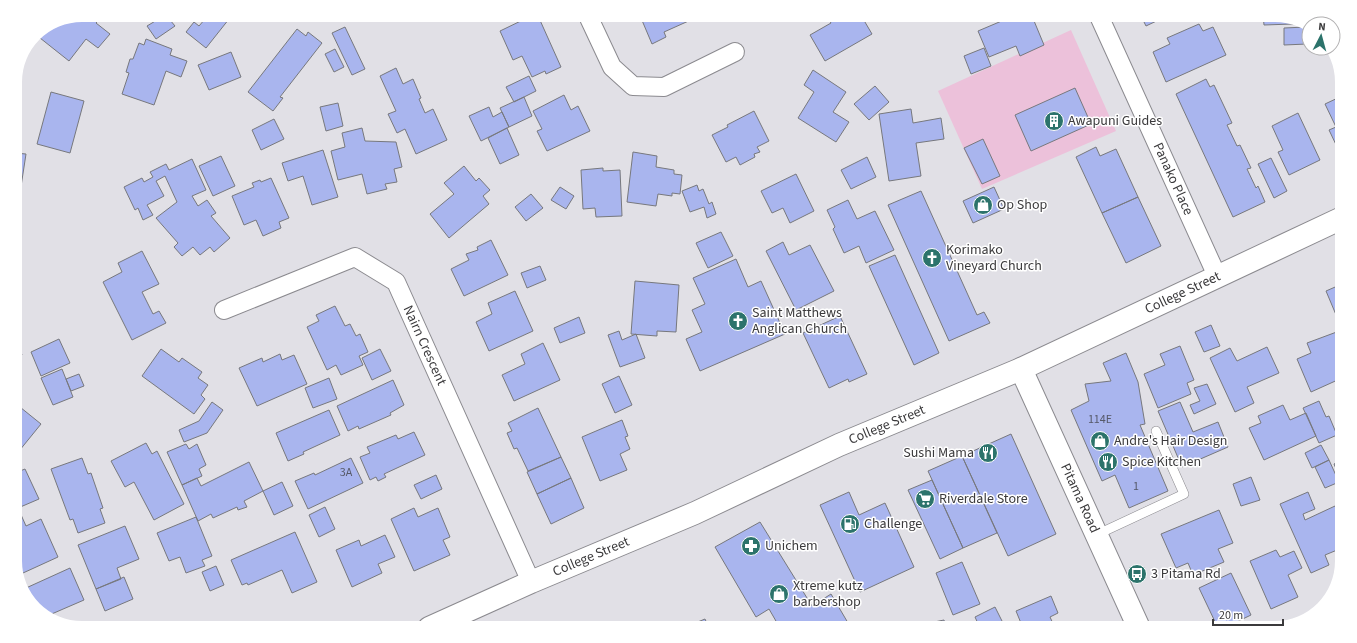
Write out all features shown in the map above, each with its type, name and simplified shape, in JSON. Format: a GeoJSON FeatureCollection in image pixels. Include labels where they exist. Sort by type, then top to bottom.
{"type":"FeatureCollection","features":[{"type":"Feature","properties":{"kind":"main road","name":"College Street"},"geometry":{"type":"LineString","coordinates":[[445,621],[531,582],[695,513],[839,445],[1021,369],[1335,221]]}},
{"type":"Feature","properties":{"kind":"main road","name":"Pitama Road"},"geometry":{"type":"LineString","coordinates":[[1021,369],[1135,621]]}},
{"type":"Feature","properties":{"kind":"street"},"geometry":{"type":"LineString","coordinates":[[591,22],[612,67],[633,86],[664,87],[735,52]]}},
{"type":"Feature","properties":{"kind":"street","name":"Panako Place"},"geometry":{"type":"LineString","coordinates":[[1102,22],[1217,276]]}},
{"type":"Feature","properties":{"kind":"street","name":"Nairn Crescent"},"geometry":{"type":"LineString","coordinates":[[224,310],[355,257],[396,282],[531,582]]}},
{"type":"Feature","properties":{"kind":"lane"},"geometry":{"type":"LineString","coordinates":[[1096,535],[1184,494],[1156,431]]}},
{"type":"Feature","properties":{"kind":"shaded area"},"geometry":{"type":"Polygon","coordinates":[[[1071,30],[1116,131],[982,189],[938,91],[1071,30]]]}},
{"type":"Feature","properties":{"kind":"building"},"geometry":{"type":"Polygon","coordinates":[[[82,22],[97,22],[96,23],[110,34],[98,48],[86,39],[69,61],[41,38],[59,27],[70,23],[82,22]]]}},
{"type":"Feature","properties":{"kind":"building"},"geometry":{"type":"Polygon","coordinates":[[[154,22],[172,22],[175,26],[156,39],[147,26],[154,22]]]}},
{"type":"Feature","properties":{"kind":"building"},"geometry":{"type":"Polygon","coordinates":[[[194,22],[199,26],[202,22],[227,22],[206,48],[186,32],[194,22]]]}},
{"type":"Feature","properties":{"kind":"building"},"geometry":{"type":"Polygon","coordinates":[[[519,22],[541,22],[561,67],[546,74],[545,71],[532,77],[522,56],[513,60],[500,31],[519,22]]]}},
{"type":"Feature","properties":{"kind":"building"},"geometry":{"type":"Polygon","coordinates":[[[643,22],[686,22],[664,32],[666,37],[652,44],[643,22]]]}},
{"type":"Feature","properties":{"kind":"building"},"geometry":{"type":"Polygon","coordinates":[[[830,22],[865,22],[872,34],[825,61],[810,35],[831,23],[830,22]]]}},
{"type":"Feature","properties":{"kind":"building"},"geometry":{"type":"Polygon","coordinates":[[[999,22],[1034,22],[1044,45],[1020,56],[1016,46],[989,57],[978,31],[999,22]]]}},
{"type":"Feature","properties":{"kind":"building"},"geometry":{"type":"Polygon","coordinates":[[[1144,22],[1154,22],[1146,26],[1144,22]]]}},
{"type":"Feature","properties":{"kind":"building"},"geometry":{"type":"Polygon","coordinates":[[[1264,22],[1290,24],[1264,25],[1264,22]]]}},
{"type":"Feature","properties":{"kind":"building"},"geometry":{"type":"Polygon","coordinates":[[[1199,24],[1203,31],[1213,27],[1226,55],[1166,82],[1153,52],[1170,44],[1167,38],[1199,24]]]}},
{"type":"Feature","properties":{"kind":"building"},"geometry":{"type":"Polygon","coordinates":[[[345,27],[365,69],[352,75],[332,33],[345,27]]]}},
{"type":"Feature","properties":{"kind":"building"},"geometry":{"type":"Polygon","coordinates":[[[1284,28],[1301,28],[1301,44],[1284,45],[1284,28]]]}},
{"type":"Feature","properties":{"kind":"building"},"geometry":{"type":"Polygon","coordinates":[[[297,29],[306,36],[308,32],[322,43],[280,97],[283,98],[273,111],[248,92],[297,29]]]}},
{"type":"Feature","properties":{"kind":"building"},"geometry":{"type":"Polygon","coordinates":[[[146,39],[172,49],[170,55],[187,61],[181,77],[166,71],[154,105],[122,94],[129,73],[126,72],[130,59],[133,59],[139,43],[144,45],[146,39]]]}},
{"type":"Feature","properties":{"kind":"building"},"geometry":{"type":"Polygon","coordinates":[[[984,48],[991,66],[971,74],[964,56],[984,48]]]}},
{"type":"Feature","properties":{"kind":"building"},"geometry":{"type":"Polygon","coordinates":[[[335,49],[344,67],[334,72],[325,54],[335,49]]]}},
{"type":"Feature","properties":{"kind":"building"},"geometry":{"type":"Polygon","coordinates":[[[231,52],[241,77],[209,90],[198,65],[231,52]]]}},
{"type":"Feature","properties":{"kind":"building"},"geometry":{"type":"Polygon","coordinates":[[[396,68],[403,84],[413,79],[421,98],[419,99],[425,113],[433,109],[447,140],[416,154],[405,129],[397,133],[388,114],[396,111],[380,76],[396,68]]]}},
{"type":"Feature","properties":{"kind":"building"},"geometry":{"type":"Polygon","coordinates":[[[813,70],[846,92],[833,112],[849,122],[836,142],[798,118],[814,92],[804,85],[813,70]]]}},
{"type":"Feature","properties":{"kind":"building"},"geometry":{"type":"Polygon","coordinates":[[[529,76],[536,91],[514,102],[506,87],[529,76]]]}},
{"type":"Feature","properties":{"kind":"building"},"geometry":{"type":"Polygon","coordinates":[[[1206,79],[1210,87],[1214,85],[1232,123],[1227,125],[1237,146],[1240,145],[1251,168],[1247,169],[1256,188],[1258,186],[1265,202],[1233,217],[1176,94],[1206,79]]]}},
{"type":"Feature","properties":{"kind":"building"},"geometry":{"type":"Polygon","coordinates":[[[875,86],[889,102],[869,120],[854,104],[875,86]]]}},
{"type":"Feature","properties":{"kind":"building","name":"Awapuni Guides"},"geometry":{"type":"Polygon","coordinates":[[[1075,88],[1091,124],[1031,151],[1015,115],[1075,88]]]}},
{"type":"Feature","properties":{"kind":"building"},"geometry":{"type":"Polygon","coordinates":[[[51,92],[84,101],[70,153],[37,144],[51,92]]]}},
{"type":"Feature","properties":{"kind":"building"},"geometry":{"type":"Polygon","coordinates":[[[564,95],[571,110],[578,106],[590,131],[547,151],[537,131],[542,129],[533,111],[564,95]]]}},
{"type":"Feature","properties":{"kind":"building"},"geometry":{"type":"Polygon","coordinates":[[[524,97],[532,116],[509,127],[500,108],[524,97]]]}},
{"type":"Feature","properties":{"kind":"building"},"geometry":{"type":"Polygon","coordinates":[[[1335,99],[1335,125],[1325,104],[1335,99]]]}},
{"type":"Feature","properties":{"kind":"building"},"geometry":{"type":"Polygon","coordinates":[[[338,103],[343,126],[326,131],[320,107],[338,103]]]}},
{"type":"Feature","properties":{"kind":"building"},"geometry":{"type":"Polygon","coordinates":[[[489,107],[493,117],[502,112],[509,127],[481,141],[469,116],[489,107]]]}},
{"type":"Feature","properties":{"kind":"building"},"geometry":{"type":"Polygon","coordinates":[[[911,109],[913,123],[941,118],[944,139],[916,143],[921,176],[889,181],[879,114],[911,109]]]}},
{"type":"Feature","properties":{"kind":"building"},"geometry":{"type":"Polygon","coordinates":[[[754,111],[769,141],[757,147],[760,152],[754,154],[755,157],[740,165],[736,157],[726,162],[712,135],[728,127],[727,125],[754,111]]]}},
{"type":"Feature","properties":{"kind":"building"},"geometry":{"type":"Polygon","coordinates":[[[1298,113],[1320,160],[1289,175],[1278,152],[1283,150],[1272,126],[1298,113]]]}},
{"type":"Feature","properties":{"kind":"building"},"geometry":{"type":"Polygon","coordinates":[[[274,119],[284,139],[261,150],[252,130],[274,119]]]}},
{"type":"Feature","properties":{"kind":"building"},"geometry":{"type":"Polygon","coordinates":[[[1335,127],[1335,143],[1329,130],[1335,127]]]}},
{"type":"Feature","properties":{"kind":"building"},"geometry":{"type":"Polygon","coordinates":[[[362,128],[365,141],[396,142],[402,167],[394,169],[397,182],[385,184],[387,189],[367,194],[362,174],[338,180],[331,151],[345,147],[342,133],[362,128]]]}},
{"type":"Feature","properties":{"kind":"building"},"geometry":{"type":"Polygon","coordinates":[[[507,128],[519,155],[500,164],[488,138],[507,128]]]}},
{"type":"Feature","properties":{"kind":"building"},"geometry":{"type":"Polygon","coordinates":[[[983,139],[1000,176],[982,184],[964,148],[983,139]]]}},
{"type":"Feature","properties":{"kind":"building"},"geometry":{"type":"Polygon","coordinates":[[[1096,147],[1100,156],[1116,149],[1138,197],[1102,213],[1076,157],[1096,147]]]}},
{"type":"Feature","properties":{"kind":"building"},"geometry":{"type":"Polygon","coordinates":[[[323,150],[338,197],[312,205],[303,176],[288,181],[282,163],[323,150]]]}},
{"type":"Feature","properties":{"kind":"building"},"geometry":{"type":"Polygon","coordinates":[[[633,152],[657,156],[656,167],[674,170],[674,174],[682,175],[680,194],[672,193],[672,196],[658,194],[656,206],[627,202],[633,152]]]}},
{"type":"Feature","properties":{"kind":"building"},"geometry":{"type":"Polygon","coordinates":[[[22,154],[26,154],[22,180],[22,154]]]}},
{"type":"Feature","properties":{"kind":"building"},"geometry":{"type":"Polygon","coordinates":[[[221,156],[235,186],[213,196],[199,166],[221,156]]]}},
{"type":"Feature","properties":{"kind":"building"},"geometry":{"type":"Polygon","coordinates":[[[867,157],[876,177],[851,189],[841,170],[867,157]]]}},
{"type":"Feature","properties":{"kind":"building"},"geometry":{"type":"Polygon","coordinates":[[[1271,158],[1287,191],[1274,198],[1258,164],[1271,158]]]}},
{"type":"Feature","properties":{"kind":"building"},"geometry":{"type":"Polygon","coordinates":[[[192,159],[206,190],[192,196],[198,206],[207,200],[216,213],[211,216],[230,238],[214,252],[210,247],[200,255],[193,247],[182,256],[174,247],[178,243],[156,218],[177,202],[165,176],[156,181],[164,196],[147,205],[153,215],[143,220],[138,208],[135,210],[124,187],[142,178],[144,182],[153,177],[150,172],[166,164],[169,170],[192,159]]]}},
{"type":"Feature","properties":{"kind":"building"},"geometry":{"type":"Polygon","coordinates":[[[464,166],[476,181],[479,178],[490,190],[483,196],[489,204],[449,238],[430,214],[454,194],[444,183],[464,166]]]}},
{"type":"Feature","properties":{"kind":"building"},"geometry":{"type":"Polygon","coordinates":[[[603,168],[603,171],[620,170],[622,216],[596,217],[595,208],[583,209],[581,170],[603,168]]]}},
{"type":"Feature","properties":{"kind":"building"},"geometry":{"type":"Polygon","coordinates":[[[796,174],[814,211],[790,223],[783,208],[772,213],[761,191],[796,174]]]}},
{"type":"Feature","properties":{"kind":"building"},"geometry":{"type":"Polygon","coordinates":[[[271,178],[289,218],[279,222],[281,228],[263,236],[256,220],[244,225],[232,196],[254,187],[252,183],[260,180],[261,182],[271,178]]]}},
{"type":"Feature","properties":{"kind":"building"},"geometry":{"type":"Polygon","coordinates":[[[697,185],[699,191],[703,189],[709,204],[712,202],[716,214],[707,218],[704,207],[690,212],[682,191],[697,185]]]}},
{"type":"Feature","properties":{"kind":"building"},"geometry":{"type":"Polygon","coordinates":[[[560,187],[574,196],[566,209],[551,200],[560,187]]]}},
{"type":"Feature","properties":{"kind":"building","name":"Op Shop"},"geometry":{"type":"Polygon","coordinates":[[[994,187],[1004,209],[973,223],[963,201],[994,187]]]}},
{"type":"Feature","properties":{"kind":"building","name":"Korimako Vineyard Church"},"geometry":{"type":"Polygon","coordinates":[[[921,191],[977,315],[984,312],[990,323],[949,341],[888,205],[921,191]]]}},
{"type":"Feature","properties":{"kind":"building"},"geometry":{"type":"Polygon","coordinates":[[[531,194],[543,208],[526,221],[515,207],[531,194]]]}},
{"type":"Feature","properties":{"kind":"building"},"geometry":{"type":"Polygon","coordinates":[[[1138,197],[1161,246],[1126,263],[1102,213],[1138,197]]]}},
{"type":"Feature","properties":{"kind":"building"},"geometry":{"type":"Polygon","coordinates":[[[848,200],[857,219],[875,211],[894,250],[866,263],[859,246],[844,253],[833,229],[835,227],[827,210],[848,200]]]}},
{"type":"Feature","properties":{"kind":"building"},"geometry":{"type":"Polygon","coordinates":[[[721,232],[733,256],[708,268],[696,243],[721,232]]]}},
{"type":"Feature","properties":{"kind":"building"},"geometry":{"type":"Polygon","coordinates":[[[491,240],[508,275],[464,296],[451,269],[469,260],[466,254],[478,250],[477,247],[491,240]]]}},
{"type":"Feature","properties":{"kind":"building"},"geometry":{"type":"Polygon","coordinates":[[[783,242],[789,255],[810,245],[834,291],[796,310],[766,251],[783,242]]]}},
{"type":"Feature","properties":{"kind":"building"},"geometry":{"type":"Polygon","coordinates":[[[142,251],[159,284],[142,292],[153,314],[159,311],[166,323],[132,340],[103,282],[122,272],[118,263],[142,251]]]}},
{"type":"Feature","properties":{"kind":"building"},"geometry":{"type":"Polygon","coordinates":[[[895,255],[939,353],[914,365],[869,266],[895,255]]]}},
{"type":"Feature","properties":{"kind":"building","name":"Saint Matthews Anglican Church"},"geometry":{"type":"Polygon","coordinates":[[[736,259],[748,287],[761,281],[785,334],[700,371],[686,339],[702,332],[692,310],[705,304],[693,278],[736,259]]]}},
{"type":"Feature","properties":{"kind":"building"},"geometry":{"type":"Polygon","coordinates":[[[540,266],[546,280],[527,288],[521,273],[540,266]]]}},
{"type":"Feature","properties":{"kind":"building"},"geometry":{"type":"Polygon","coordinates":[[[635,281],[679,285],[676,332],[657,331],[657,336],[631,334],[635,281]]]}},
{"type":"Feature","properties":{"kind":"building"},"geometry":{"type":"Polygon","coordinates":[[[1335,287],[1335,312],[1326,291],[1335,287]]]}},
{"type":"Feature","properties":{"kind":"building"},"geometry":{"type":"Polygon","coordinates":[[[515,291],[533,331],[489,351],[476,322],[492,314],[488,303],[515,291]]]}},
{"type":"Feature","properties":{"kind":"building"},"geometry":{"type":"Polygon","coordinates":[[[335,306],[345,326],[350,324],[356,336],[360,334],[368,352],[359,356],[363,365],[341,375],[336,365],[327,370],[307,327],[319,321],[316,315],[335,306]]]}},
{"type":"Feature","properties":{"kind":"building"},"geometry":{"type":"Polygon","coordinates":[[[840,316],[867,374],[849,382],[848,379],[829,388],[803,333],[840,316]]]}},
{"type":"Feature","properties":{"kind":"building"},"geometry":{"type":"Polygon","coordinates":[[[579,317],[585,333],[560,343],[554,328],[579,317]]]}},
{"type":"Feature","properties":{"kind":"building"},"geometry":{"type":"Polygon","coordinates":[[[1211,325],[1220,346],[1204,352],[1195,332],[1211,325]]]}},
{"type":"Feature","properties":{"kind":"building"},"geometry":{"type":"Polygon","coordinates":[[[619,331],[622,340],[636,334],[645,358],[620,367],[608,335],[619,331]]]}},
{"type":"Feature","properties":{"kind":"building"},"geometry":{"type":"Polygon","coordinates":[[[1335,333],[1335,381],[1311,392],[1297,359],[1311,353],[1307,343],[1335,333]]]}},
{"type":"Feature","properties":{"kind":"building"},"geometry":{"type":"Polygon","coordinates":[[[59,339],[70,363],[41,376],[31,352],[59,339]]]}},
{"type":"Feature","properties":{"kind":"building"},"geometry":{"type":"Polygon","coordinates":[[[543,343],[560,380],[514,401],[502,375],[525,364],[521,354],[543,343]]]}},
{"type":"Feature","properties":{"kind":"building"},"geometry":{"type":"Polygon","coordinates":[[[1180,346],[1194,380],[1187,383],[1191,394],[1158,408],[1144,374],[1165,365],[1160,354],[1180,346]]]}},
{"type":"Feature","properties":{"kind":"building"},"geometry":{"type":"Polygon","coordinates":[[[1267,347],[1279,373],[1247,387],[1254,403],[1235,412],[1210,358],[1230,348],[1237,361],[1267,347]]]}},
{"type":"Feature","properties":{"kind":"building"},"geometry":{"type":"Polygon","coordinates":[[[161,349],[179,362],[182,358],[202,372],[198,378],[208,385],[201,395],[205,399],[194,414],[142,376],[161,349]]]}},
{"type":"Feature","properties":{"kind":"building"},"geometry":{"type":"Polygon","coordinates":[[[380,349],[391,371],[372,380],[362,358],[380,349]]]}},
{"type":"Feature","properties":{"kind":"building"},"geometry":{"type":"Polygon","coordinates":[[[1126,353],[1138,382],[1145,424],[1140,425],[1168,491],[1129,508],[1115,475],[1102,481],[1071,410],[1089,401],[1085,384],[1111,381],[1103,363],[1126,353]]]}},
{"type":"Feature","properties":{"kind":"building"},"geometry":{"type":"Polygon","coordinates":[[[280,354],[282,360],[294,355],[307,384],[257,406],[239,368],[262,358],[263,362],[280,354]]]}},
{"type":"Feature","properties":{"kind":"building"},"geometry":{"type":"Polygon","coordinates":[[[62,369],[73,397],[53,405],[41,378],[62,369]]]}},
{"type":"Feature","properties":{"kind":"building"},"geometry":{"type":"Polygon","coordinates":[[[79,374],[84,386],[71,391],[66,379],[79,374]]]}},
{"type":"Feature","properties":{"kind":"building"},"geometry":{"type":"Polygon","coordinates":[[[619,376],[632,405],[615,413],[602,384],[619,376]]]}},
{"type":"Feature","properties":{"kind":"building"},"geometry":{"type":"Polygon","coordinates":[[[329,378],[337,399],[313,408],[305,388],[329,378]]]}},
{"type":"Feature","properties":{"kind":"building"},"geometry":{"type":"Polygon","coordinates":[[[393,380],[404,405],[390,413],[391,415],[359,429],[358,426],[348,431],[337,406],[393,380]]]}},
{"type":"Feature","properties":{"kind":"building"},"geometry":{"type":"Polygon","coordinates":[[[1207,384],[1216,404],[1194,414],[1190,405],[1200,401],[1194,388],[1207,384]]]}},
{"type":"Feature","properties":{"kind":"building"},"geometry":{"type":"Polygon","coordinates":[[[1319,401],[1326,417],[1329,416],[1335,430],[1335,436],[1319,443],[1303,408],[1319,401]]]}},
{"type":"Feature","properties":{"kind":"building"},"geometry":{"type":"Polygon","coordinates":[[[212,402],[223,410],[207,433],[184,442],[179,430],[199,421],[212,402]]]}},
{"type":"Feature","properties":{"kind":"building"},"geometry":{"type":"Polygon","coordinates":[[[1180,402],[1193,432],[1218,422],[1228,447],[1182,467],[1158,411],[1180,402]]]}},
{"type":"Feature","properties":{"kind":"building"},"geometry":{"type":"Polygon","coordinates":[[[1283,405],[1290,420],[1306,413],[1316,436],[1264,460],[1249,428],[1261,423],[1258,416],[1283,405]]]}},
{"type":"Feature","properties":{"kind":"building"},"geometry":{"type":"Polygon","coordinates":[[[538,408],[561,457],[528,471],[517,448],[514,449],[507,433],[512,431],[508,423],[538,408]]]}},
{"type":"Feature","properties":{"kind":"building"},"geometry":{"type":"Polygon","coordinates":[[[22,409],[41,424],[22,447],[22,409]]]}},
{"type":"Feature","properties":{"kind":"building"},"geometry":{"type":"Polygon","coordinates":[[[329,410],[340,435],[303,452],[304,454],[288,461],[276,433],[329,410]]]}},
{"type":"Feature","properties":{"kind":"building"},"geometry":{"type":"Polygon","coordinates":[[[622,420],[628,436],[625,437],[630,449],[620,454],[627,470],[600,481],[582,437],[622,420]]]}},
{"type":"Feature","properties":{"kind":"building"},"geometry":{"type":"Polygon","coordinates":[[[414,432],[425,455],[384,474],[386,477],[378,481],[376,477],[370,480],[360,457],[370,453],[367,447],[396,435],[398,439],[414,432]]]}},
{"type":"Feature","properties":{"kind":"building"},"geometry":{"type":"Polygon","coordinates":[[[1011,434],[1056,534],[1008,556],[962,456],[1011,434]]]}},
{"type":"Feature","properties":{"kind":"building"},"geometry":{"type":"Polygon","coordinates":[[[146,443],[152,454],[157,451],[184,504],[154,520],[134,482],[125,487],[111,461],[146,443]]]}},
{"type":"Feature","properties":{"kind":"building"},"geometry":{"type":"Polygon","coordinates":[[[186,444],[189,449],[197,444],[206,465],[199,469],[202,476],[182,485],[167,452],[186,444]]]}},
{"type":"Feature","properties":{"kind":"building"},"geometry":{"type":"Polygon","coordinates":[[[1321,445],[1329,460],[1312,468],[1305,453],[1321,445]]]}},
{"type":"Feature","properties":{"kind":"building"},"geometry":{"type":"Polygon","coordinates":[[[962,456],[997,533],[963,548],[928,471],[962,456]]]}},
{"type":"Feature","properties":{"kind":"building"},"geometry":{"type":"Polygon","coordinates":[[[561,457],[571,478],[537,494],[527,472],[561,457]]]}},
{"type":"Feature","properties":{"kind":"building"},"geometry":{"type":"Polygon","coordinates":[[[82,458],[88,474],[91,473],[103,508],[100,509],[105,523],[78,533],[73,519],[70,520],[51,469],[82,458]]]}},
{"type":"Feature","properties":{"kind":"building"},"geometry":{"type":"Polygon","coordinates":[[[351,458],[363,483],[308,509],[295,481],[314,473],[315,475],[351,458]]]}},
{"type":"Feature","properties":{"kind":"building"},"geometry":{"type":"Polygon","coordinates":[[[1329,460],[1335,473],[1335,484],[1325,488],[1315,467],[1329,460]]]}},
{"type":"Feature","properties":{"kind":"building"},"geometry":{"type":"Polygon","coordinates":[[[249,462],[263,491],[244,501],[247,507],[238,510],[237,507],[213,518],[211,514],[198,521],[182,485],[197,478],[201,486],[249,462]]]}},
{"type":"Feature","properties":{"kind":"building"},"geometry":{"type":"Polygon","coordinates":[[[25,469],[39,499],[22,506],[22,470],[25,469]]]}},
{"type":"Feature","properties":{"kind":"building"},"geometry":{"type":"Polygon","coordinates":[[[436,475],[442,489],[421,499],[414,485],[436,475]]]}},
{"type":"Feature","properties":{"kind":"building"},"geometry":{"type":"Polygon","coordinates":[[[1251,477],[1260,500],[1241,506],[1233,484],[1251,477]]]}},
{"type":"Feature","properties":{"kind":"building"},"geometry":{"type":"Polygon","coordinates":[[[571,478],[584,508],[551,524],[537,494],[571,478]]]}},
{"type":"Feature","properties":{"kind":"building"},"geometry":{"type":"Polygon","coordinates":[[[932,480],[963,548],[940,559],[908,490],[932,480]]]}},
{"type":"Feature","properties":{"kind":"building"},"geometry":{"type":"Polygon","coordinates":[[[282,482],[293,506],[274,515],[263,491],[282,482]]]}},
{"type":"Feature","properties":{"kind":"building"},"geometry":{"type":"Polygon","coordinates":[[[849,492],[859,515],[885,503],[914,567],[860,592],[820,505],[849,492]]]}},
{"type":"Feature","properties":{"kind":"building"},"geometry":{"type":"Polygon","coordinates":[[[1308,492],[1315,509],[1303,514],[1305,520],[1335,506],[1335,551],[1325,555],[1329,565],[1311,573],[1280,504],[1308,492]]]}},
{"type":"Feature","properties":{"kind":"building"},"geometry":{"type":"Polygon","coordinates":[[[325,507],[335,529],[319,537],[309,515],[325,507]]]}},
{"type":"Feature","properties":{"kind":"building"},"geometry":{"type":"Polygon","coordinates":[[[414,508],[418,517],[438,508],[450,537],[443,540],[450,555],[414,571],[391,519],[414,508]]]}},
{"type":"Feature","properties":{"kind":"building"},"geometry":{"type":"Polygon","coordinates":[[[1219,510],[1233,543],[1218,549],[1224,562],[1193,575],[1188,563],[1176,568],[1161,534],[1219,510]]]}},
{"type":"Feature","properties":{"kind":"building"},"geometry":{"type":"Polygon","coordinates":[[[22,517],[26,526],[41,519],[58,557],[23,573],[22,517]]]}},
{"type":"Feature","properties":{"kind":"building"},"geometry":{"type":"Polygon","coordinates":[[[196,517],[212,556],[202,560],[205,566],[186,573],[180,557],[169,561],[157,533],[196,517]]]}},
{"type":"Feature","properties":{"kind":"building"},"geometry":{"type":"Polygon","coordinates":[[[760,522],[812,606],[831,594],[847,621],[776,621],[769,609],[756,617],[715,547],[760,522]]]}},
{"type":"Feature","properties":{"kind":"building"},"geometry":{"type":"Polygon","coordinates":[[[125,526],[139,559],[117,568],[121,579],[96,589],[78,545],[125,526]]]}},
{"type":"Feature","properties":{"kind":"building"},"geometry":{"type":"Polygon","coordinates":[[[295,532],[317,582],[292,593],[282,570],[248,585],[247,583],[242,585],[231,560],[295,532]]]}},
{"type":"Feature","properties":{"kind":"building"},"geometry":{"type":"Polygon","coordinates":[[[385,535],[395,557],[378,564],[382,573],[352,587],[336,550],[359,540],[361,546],[385,535]]]}},
{"type":"Feature","properties":{"kind":"building"},"geometry":{"type":"Polygon","coordinates":[[[1276,550],[1280,557],[1294,551],[1302,568],[1288,575],[1298,597],[1271,609],[1250,561],[1276,550]]]}},
{"type":"Feature","properties":{"kind":"building"},"geometry":{"type":"Polygon","coordinates":[[[962,562],[980,604],[953,615],[936,573],[962,562]]]}},
{"type":"Feature","properties":{"kind":"building"},"geometry":{"type":"Polygon","coordinates":[[[216,566],[224,585],[210,591],[202,572],[216,566]]]}},
{"type":"Feature","properties":{"kind":"building"},"geometry":{"type":"Polygon","coordinates":[[[70,568],[84,600],[53,613],[45,609],[34,598],[28,587],[70,568]]]}},
{"type":"Feature","properties":{"kind":"building"},"geometry":{"type":"Polygon","coordinates":[[[1231,573],[1251,615],[1239,621],[1215,621],[1199,588],[1231,573]]]}},
{"type":"Feature","properties":{"kind":"building"},"geometry":{"type":"Polygon","coordinates":[[[124,577],[133,599],[105,611],[96,589],[124,577]]]}},
{"type":"Feature","properties":{"kind":"building"},"geometry":{"type":"Polygon","coordinates":[[[1051,596],[1058,613],[1050,617],[1052,621],[1020,621],[1016,611],[1051,596]]]}},
{"type":"Feature","properties":{"kind":"building"},"geometry":{"type":"Polygon","coordinates":[[[995,607],[1002,621],[977,621],[975,617],[995,607]]]}},
{"type":"Feature","properties":{"kind":"place","name":"Awapuni Guides"},"geometry":{"type":"Point","coordinates":[1054,121]}},
{"type":"Feature","properties":{"kind":"place","name":"Op Shop"},"geometry":{"type":"Point","coordinates":[983,205]}},
{"type":"Feature","properties":{"kind":"place","name":"Korimako Vineyard Church"},"geometry":{"type":"Point","coordinates":[932,258]}},
{"type":"Feature","properties":{"kind":"place","name":"Saint Matthews Anglican Church"},"geometry":{"type":"Point","coordinates":[738,321]}},
{"type":"Feature","properties":{"kind":"place","name":"Andre's Hair Design"},"geometry":{"type":"Point","coordinates":[1100,441]}},
{"type":"Feature","properties":{"kind":"place","name":"Sushi Mama"},"geometry":{"type":"Point","coordinates":[988,453]}},
{"type":"Feature","properties":{"kind":"place","name":"Spice Kitchen"},"geometry":{"type":"Point","coordinates":[1108,462]}},
{"type":"Feature","properties":{"kind":"place","name":"Riverdale Store"},"geometry":{"type":"Point","coordinates":[925,499]}},
{"type":"Feature","properties":{"kind":"place","name":"Challenge"},"geometry":{"type":"Point","coordinates":[850,524]}},
{"type":"Feature","properties":{"kind":"place","name":"Unichem"},"geometry":{"type":"Point","coordinates":[751,546]}},
{"type":"Feature","properties":{"kind":"place","name":"3 Pitama Rd"},"geometry":{"type":"Point","coordinates":[1137,574]}},
{"type":"Feature","properties":{"kind":"place","name":"Xtreme kutz barbershop"},"geometry":{"type":"Point","coordinates":[779,594]}}]}
